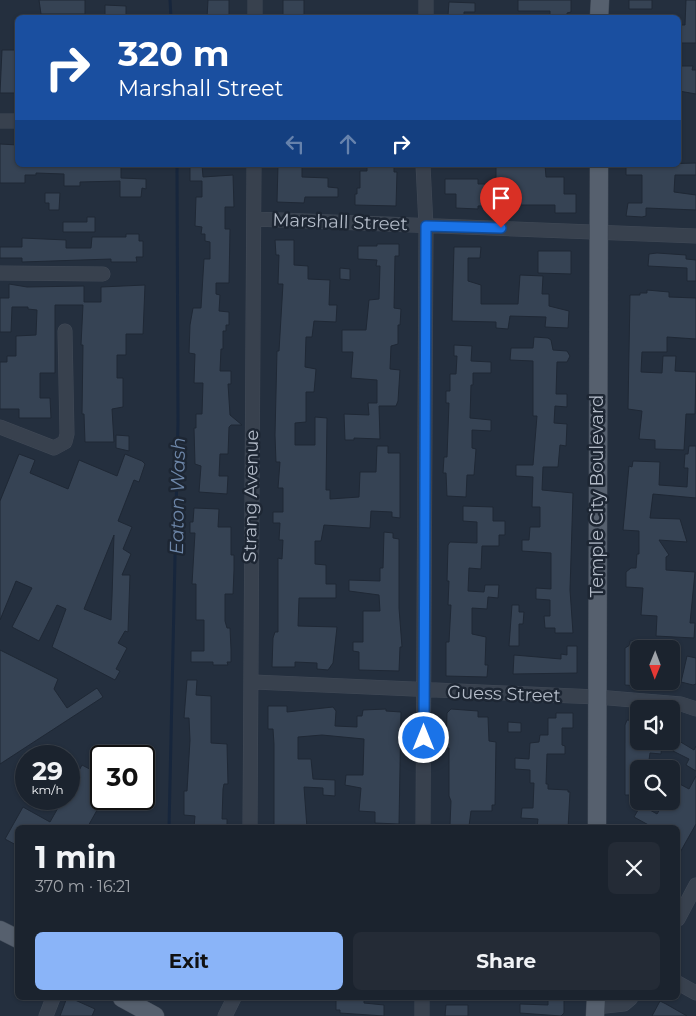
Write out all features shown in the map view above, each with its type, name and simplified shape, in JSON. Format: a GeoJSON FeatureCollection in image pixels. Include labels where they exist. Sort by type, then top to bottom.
{"type":"FeatureCollection","features":[{"type":"Feature","properties":{"kind":"main road"},"geometry":{"type":"LineString","coordinates":[[599,15],[600,0]]}},
{"type":"Feature","properties":{"kind":"main road","name":"Temple City Boulevard"},"geometry":{"type":"LineString","coordinates":[[596,825],[599,167]]}},
{"type":"Feature","properties":{"kind":"main road"},"geometry":{"type":"LineString","coordinates":[[0,930],[15,938]]}},
{"type":"Feature","properties":{"kind":"main road"},"geometry":{"type":"LineString","coordinates":[[126,1000],[154,1015]]}},
{"type":"Feature","properties":{"kind":"street"},"geometry":{"type":"LineString","coordinates":[[254,0],[254,15]]}},
{"type":"Feature","properties":{"kind":"street"},"geometry":{"type":"LineString","coordinates":[[426,0],[426,15]]}},
{"type":"Feature","properties":{"kind":"street"},"geometry":{"type":"LineString","coordinates":[[0,121],[15,121]]}},
{"type":"Feature","properties":{"kind":"street","name":"Strang Avenue"},"geometry":{"type":"LineString","coordinates":[[250,825],[252,682],[250,578],[254,167]]}},
{"type":"Feature","properties":{"kind":"street"},"geometry":{"type":"LineString","coordinates":[[423,167],[426,226],[423,825]]}},
{"type":"Feature","properties":{"kind":"street","name":"Marshall Street"},"geometry":{"type":"LineString","coordinates":[[254,219],[696,236]]}},
{"type":"Feature","properties":{"kind":"street"},"geometry":{"type":"LineString","coordinates":[[0,273],[103,274]]}},
{"type":"Feature","properties":{"kind":"street"},"geometry":{"type":"LineString","coordinates":[[0,427],[54,448],[65,442],[67,434],[65,331]]}},
{"type":"Feature","properties":{"kind":"street","name":"Guess Street"},"geometry":{"type":"LineString","coordinates":[[252,682],[597,698],[681,704],[696,709]]}},
{"type":"Feature","properties":{"kind":"street"},"geometry":{"type":"LineString","coordinates":[[680,915],[696,886]]}},
{"type":"Feature","properties":{"kind":"street"},"geometry":{"type":"LineString","coordinates":[[680,984],[696,993]]}},
{"type":"Feature","properties":{"kind":"street"},"geometry":{"type":"LineString","coordinates":[[46,1016],[52,1000]]}},
{"type":"Feature","properties":{"kind":"street"},"geometry":{"type":"LineString","coordinates":[[225,1016],[233,1000]]}},
{"type":"Feature","properties":{"kind":"street"},"geometry":{"type":"LineString","coordinates":[[422,1000],[422,1016]]}},
{"type":"Feature","properties":{"kind":"street"},"geometry":{"type":"LineString","coordinates":[[596,1007],[624,1004],[629,1000]]}},
{"type":"Feature","properties":{"kind":"building"},"geometry":{"type":"Polygon","coordinates":[[[39,0],[85,0],[85,14],[41,14],[39,0]]]}},
{"type":"Feature","properties":{"kind":"building"},"geometry":{"type":"Polygon","coordinates":[[[208,0],[229,0],[229,15],[207,15],[208,0]]]}},
{"type":"Feature","properties":{"kind":"building"},"geometry":{"type":"Polygon","coordinates":[[[283,0],[304,0],[304,15],[283,15],[283,0]]]}},
{"type":"Feature","properties":{"kind":"building"},"geometry":{"type":"Polygon","coordinates":[[[518,0],[571,0],[571,12],[567,13],[567,15],[550,15],[550,11],[518,11],[518,0]]]}},
{"type":"Feature","properties":{"kind":"building"},"geometry":{"type":"Polygon","coordinates":[[[629,0],[652,0],[652,9],[629,9],[629,0]]]}},
{"type":"Feature","properties":{"kind":"building"},"geometry":{"type":"Polygon","coordinates":[[[686,0],[696,0],[696,43],[681,43],[681,25],[685,25],[686,0]]]}},
{"type":"Feature","properties":{"kind":"building"},"geometry":{"type":"Polygon","coordinates":[[[449,2],[475,3],[475,12],[464,12],[464,15],[448,15],[449,2]]]}},
{"type":"Feature","properties":{"kind":"building"},"geometry":{"type":"Polygon","coordinates":[[[105,5],[126,6],[126,15],[105,15],[105,5]]]}},
{"type":"Feature","properties":{"kind":"building"},"geometry":{"type":"Polygon","coordinates":[[[2,50],[15,50],[15,93],[0,93],[2,50]]]}},
{"type":"Feature","properties":{"kind":"building"},"geometry":{"type":"Polygon","coordinates":[[[681,66],[693,66],[692,70],[696,70],[696,94],[681,91],[681,66]]]}},
{"type":"Feature","properties":{"kind":"building"},"geometry":{"type":"Polygon","coordinates":[[[0,144],[15,145],[15,167],[121,167],[121,178],[146,179],[146,189],[142,188],[141,197],[120,197],[120,181],[80,182],[80,186],[64,186],[64,174],[36,173],[36,175],[25,175],[25,183],[0,183],[0,144]]]}},
{"type":"Feature","properties":{"kind":"building"},"geometry":{"type":"Polygon","coordinates":[[[681,163],[696,163],[696,175],[675,175],[674,192],[696,195],[696,210],[646,208],[646,216],[626,216],[628,203],[642,203],[642,175],[626,175],[626,167],[681,167],[681,163]]]}},
{"type":"Feature","properties":{"kind":"building"},"geometry":{"type":"Polygon","coordinates":[[[190,167],[202,167],[203,177],[233,175],[234,207],[225,207],[225,229],[230,229],[229,283],[216,283],[216,294],[220,295],[219,311],[229,312],[229,325],[226,325],[226,331],[223,331],[220,371],[231,371],[231,384],[228,384],[230,415],[242,425],[231,425],[229,427],[228,454],[220,454],[219,476],[228,476],[227,494],[199,492],[201,466],[195,464],[194,428],[196,428],[196,414],[202,414],[203,383],[194,383],[195,354],[189,353],[190,325],[193,308],[201,308],[204,259],[210,259],[210,242],[205,241],[205,234],[201,234],[202,227],[195,226],[196,197],[202,197],[202,181],[190,181],[190,167]]]}},
{"type":"Feature","properties":{"kind":"building"},"geometry":{"type":"Polygon","coordinates":[[[278,167],[302,167],[302,177],[328,178],[328,187],[338,188],[338,197],[305,197],[304,203],[277,202],[278,167]]]}},
{"type":"Feature","properties":{"kind":"building"},"geometry":{"type":"Polygon","coordinates":[[[367,167],[394,167],[394,172],[397,172],[396,206],[355,205],[355,194],[357,194],[357,188],[360,188],[360,171],[367,171],[367,167]]]}},
{"type":"Feature","properties":{"kind":"building"},"geometry":{"type":"Polygon","coordinates":[[[496,167],[545,167],[546,177],[564,177],[564,194],[576,194],[576,213],[555,213],[555,205],[499,205],[478,206],[478,209],[456,208],[456,194],[445,194],[445,179],[478,179],[478,184],[496,184],[496,167]]]}},
{"type":"Feature","properties":{"kind":"building"},"geometry":{"type":"Polygon","coordinates":[[[45,193],[60,193],[59,210],[49,210],[49,203],[45,203],[45,193]]]}},
{"type":"Feature","properties":{"kind":"building"},"geometry":{"type":"Polygon","coordinates":[[[87,217],[95,217],[95,232],[63,232],[63,222],[87,222],[87,217]]]}},
{"type":"Feature","properties":{"kind":"building"},"geometry":{"type":"Polygon","coordinates":[[[126,234],[139,234],[139,241],[143,241],[143,257],[136,257],[137,262],[111,262],[111,259],[22,262],[22,258],[0,258],[0,247],[22,247],[22,238],[66,240],[66,248],[91,248],[92,237],[126,237],[126,234]]]}},
{"type":"Feature","properties":{"kind":"building"},"geometry":{"type":"Polygon","coordinates":[[[275,240],[294,240],[294,265],[308,266],[308,279],[330,280],[329,305],[337,305],[336,322],[314,321],[312,337],[306,337],[305,367],[316,369],[314,392],[306,392],[306,422],[295,423],[295,445],[315,445],[315,417],[327,418],[326,490],[330,490],[330,499],[359,497],[360,472],[376,472],[377,446],[388,446],[388,453],[400,453],[400,518],[392,517],[392,512],[371,511],[370,528],[324,525],[321,541],[315,541],[315,564],[326,565],[326,584],[336,584],[336,598],[299,598],[298,626],[337,627],[333,663],[328,670],[317,669],[317,663],[295,662],[295,667],[272,667],[273,638],[275,632],[278,632],[278,558],[282,559],[283,540],[279,540],[280,523],[273,523],[273,512],[283,512],[283,488],[278,488],[280,462],[276,462],[275,435],[277,351],[279,351],[283,284],[278,284],[279,255],[276,255],[275,240]]]}},
{"type":"Feature","properties":{"kind":"building"},"geometry":{"type":"Polygon","coordinates":[[[377,244],[399,244],[399,256],[395,256],[394,308],[401,309],[400,325],[398,325],[398,344],[391,346],[390,369],[400,370],[398,401],[396,406],[379,406],[380,439],[354,438],[354,440],[345,440],[344,414],[369,415],[368,403],[377,403],[377,380],[351,378],[353,352],[342,352],[342,330],[366,330],[369,300],[379,299],[380,266],[376,266],[377,260],[358,259],[358,246],[377,246],[377,244]]]}},
{"type":"Feature","properties":{"kind":"building"},"geometry":{"type":"Polygon","coordinates":[[[454,247],[481,247],[480,258],[468,258],[468,281],[481,285],[481,304],[518,304],[520,275],[543,276],[542,294],[549,294],[549,306],[569,311],[568,328],[545,327],[546,317],[510,316],[508,329],[496,328],[496,322],[452,321],[454,247]]]}},
{"type":"Feature","properties":{"kind":"building"},"geometry":{"type":"Polygon","coordinates":[[[538,251],[571,251],[571,274],[538,273],[538,251]]]}},
{"type":"Feature","properties":{"kind":"building"},"geometry":{"type":"Polygon","coordinates":[[[649,254],[686,255],[686,259],[696,260],[696,281],[687,281],[687,268],[648,266],[649,254]]]}},
{"type":"Feature","properties":{"kind":"building"},"geometry":{"type":"Polygon","coordinates":[[[340,268],[350,269],[350,280],[340,279],[340,268]]]}},
{"type":"Feature","properties":{"kind":"building"},"geometry":{"type":"Polygon","coordinates":[[[9,284],[27,287],[84,286],[84,302],[101,302],[101,287],[145,285],[143,334],[126,334],[126,355],[117,355],[117,378],[123,378],[123,407],[112,409],[114,442],[85,442],[84,414],[82,414],[83,345],[81,345],[83,305],[55,305],[55,373],[40,373],[40,398],[50,398],[51,418],[19,418],[19,409],[0,409],[0,362],[7,362],[7,356],[16,356],[16,336],[36,335],[37,310],[28,309],[28,307],[12,307],[11,332],[0,332],[0,298],[9,298],[9,284]]]}},
{"type":"Feature","properties":{"kind":"building"},"geometry":{"type":"Polygon","coordinates":[[[647,290],[669,292],[669,297],[696,298],[696,339],[667,337],[667,352],[642,352],[641,372],[662,373],[663,356],[676,356],[675,371],[696,372],[695,414],[686,414],[684,450],[655,449],[655,440],[639,439],[642,411],[628,409],[630,295],[647,293],[647,290]]]}},
{"type":"Feature","properties":{"kind":"building"},"geometry":{"type":"Polygon","coordinates":[[[534,337],[548,338],[551,340],[553,350],[567,351],[570,356],[567,362],[557,362],[556,394],[567,394],[567,407],[555,406],[554,423],[567,424],[566,446],[560,445],[558,467],[543,467],[542,490],[573,493],[570,590],[573,633],[555,633],[555,628],[545,628],[544,616],[550,616],[550,600],[536,599],[536,588],[551,589],[551,553],[522,551],[522,540],[529,540],[530,527],[540,527],[540,507],[532,507],[533,477],[516,476],[516,465],[533,465],[537,416],[533,416],[533,361],[510,360],[511,348],[533,348],[534,337]]]}},
{"type":"Feature","properties":{"kind":"building"},"geometry":{"type":"Polygon","coordinates":[[[454,345],[472,346],[471,361],[491,362],[491,373],[473,373],[470,418],[491,420],[491,431],[472,430],[472,448],[476,449],[474,475],[467,475],[466,497],[447,496],[446,473],[443,473],[444,457],[447,457],[449,403],[446,403],[446,391],[450,391],[450,374],[456,374],[457,356],[454,356],[454,345]]]}},
{"type":"Feature","properties":{"kind":"building"},"geometry":{"type":"Polygon","coordinates":[[[116,435],[129,436],[129,451],[116,448],[116,435]]]}},
{"type":"Feature","properties":{"kind":"building"},"geometry":{"type":"Polygon","coordinates":[[[689,446],[696,446],[696,498],[653,494],[650,518],[680,519],[687,542],[659,540],[669,555],[666,557],[666,570],[695,572],[690,623],[695,623],[694,638],[656,636],[657,616],[641,615],[643,588],[626,587],[626,572],[631,568],[636,568],[637,554],[639,554],[639,531],[623,530],[629,466],[632,467],[633,461],[660,462],[659,485],[687,487],[688,468],[684,468],[685,454],[688,454],[689,446]]]}},
{"type":"Feature","properties":{"kind":"building"},"geometry":{"type":"Polygon","coordinates":[[[19,454],[35,460],[30,473],[68,489],[79,460],[117,476],[125,454],[145,464],[139,482],[134,480],[118,521],[132,527],[123,549],[131,554],[122,575],[130,575],[128,632],[125,631],[118,643],[127,648],[116,669],[120,671],[115,680],[52,647],[66,609],[57,605],[39,641],[12,627],[32,588],[16,581],[0,620],[0,501],[19,454]],[[114,535],[84,609],[111,620],[114,535]]]}},
{"type":"Feature","properties":{"kind":"building"},"geometry":{"type":"Polygon","coordinates":[[[463,506],[493,507],[493,521],[505,521],[505,535],[499,535],[499,546],[482,546],[481,569],[469,568],[468,591],[484,592],[485,585],[499,585],[498,598],[488,597],[487,609],[472,608],[472,634],[486,637],[485,665],[488,665],[487,677],[446,676],[446,642],[449,642],[451,605],[448,605],[448,545],[450,542],[477,543],[477,522],[463,521],[463,506]]]}},
{"type":"Feature","properties":{"kind":"building"},"geometry":{"type":"Polygon","coordinates":[[[194,508],[219,509],[218,527],[231,527],[231,555],[234,555],[233,594],[225,594],[225,621],[227,628],[230,628],[231,649],[231,662],[227,662],[228,665],[213,665],[213,662],[191,662],[191,651],[204,651],[204,620],[196,620],[196,584],[192,584],[195,533],[190,533],[190,522],[193,522],[194,508]]]}},
{"type":"Feature","properties":{"kind":"building"},"geometry":{"type":"Polygon","coordinates":[[[384,532],[393,533],[393,538],[399,539],[399,608],[402,647],[400,647],[399,671],[359,670],[359,652],[353,651],[353,642],[363,642],[363,611],[380,611],[379,595],[349,591],[349,580],[380,581],[380,568],[383,568],[384,532]]]}},
{"type":"Feature","properties":{"kind":"building"},"geometry":{"type":"Polygon","coordinates":[[[512,605],[519,605],[519,612],[524,612],[523,624],[519,624],[519,646],[509,646],[512,605]]]}},
{"type":"Feature","properties":{"kind":"building"},"geometry":{"type":"Polygon","coordinates":[[[630,645],[630,685],[625,685],[625,648],[630,645]]]}},
{"type":"Feature","properties":{"kind":"building"},"geometry":{"type":"Polygon","coordinates":[[[567,646],[577,646],[577,673],[513,674],[514,655],[561,659],[561,654],[567,655],[567,646]]]}},
{"type":"Feature","properties":{"kind":"building"},"geometry":{"type":"Polygon","coordinates":[[[0,650],[58,679],[54,689],[67,708],[97,688],[103,697],[29,745],[15,745],[15,754],[0,764],[0,650]]]}},
{"type":"Feature","properties":{"kind":"building"},"geometry":{"type":"Polygon","coordinates":[[[687,656],[696,658],[696,684],[693,685],[681,682],[687,656]]]}},
{"type":"Feature","properties":{"kind":"building"},"geometry":{"type":"Polygon","coordinates":[[[187,680],[197,680],[196,695],[211,696],[211,743],[227,744],[228,784],[224,784],[223,789],[222,819],[227,819],[227,825],[194,825],[195,816],[184,815],[184,791],[187,791],[190,740],[189,718],[184,718],[187,680]]]}},
{"type":"Feature","properties":{"kind":"building"},"geometry":{"type":"Polygon","coordinates":[[[268,706],[287,706],[287,712],[333,707],[336,711],[335,726],[357,727],[357,716],[362,716],[363,710],[386,709],[386,711],[401,712],[399,824],[375,823],[375,812],[359,811],[361,788],[345,785],[346,775],[363,775],[364,739],[322,735],[298,737],[298,759],[311,759],[313,779],[335,780],[335,796],[323,795],[323,788],[304,787],[307,825],[274,825],[274,744],[273,729],[268,729],[268,706]]]}},
{"type":"Feature","properties":{"kind":"building"},"geometry":{"type":"Polygon","coordinates":[[[451,709],[478,711],[478,717],[488,717],[489,741],[496,742],[495,805],[492,805],[492,811],[471,811],[469,825],[450,825],[449,748],[446,748],[447,713],[451,709]]]}},
{"type":"Feature","properties":{"kind":"building"},"geometry":{"type":"Polygon","coordinates":[[[556,713],[573,713],[573,728],[562,728],[562,745],[565,746],[565,754],[547,754],[546,784],[548,784],[548,789],[568,790],[570,792],[568,825],[537,825],[538,819],[521,818],[522,808],[533,808],[534,783],[530,783],[530,770],[515,769],[515,758],[529,759],[530,743],[539,742],[540,735],[548,735],[548,718],[556,718],[556,713]]]}},
{"type":"Feature","properties":{"kind":"building"},"geometry":{"type":"Polygon","coordinates":[[[627,720],[630,720],[630,750],[661,750],[661,754],[650,753],[649,760],[630,760],[630,795],[625,795],[625,725],[627,720]]]}},
{"type":"Feature","properties":{"kind":"building"},"geometry":{"type":"Polygon","coordinates":[[[508,722],[521,723],[521,732],[508,732],[508,722]]]}},
{"type":"Feature","properties":{"kind":"building"},"geometry":{"type":"Polygon","coordinates":[[[680,742],[694,750],[696,746],[696,771],[686,765],[689,759],[673,751],[680,750],[680,742]]]}},
{"type":"Feature","properties":{"kind":"building"},"geometry":{"type":"Polygon","coordinates":[[[82,765],[90,769],[90,810],[97,810],[89,825],[15,825],[15,844],[5,839],[21,810],[28,810],[50,822],[57,810],[80,810],[80,769],[82,765]]]}},
{"type":"Feature","properties":{"kind":"building"},"geometry":{"type":"Polygon","coordinates":[[[696,776],[696,824],[680,852],[680,825],[649,825],[634,817],[638,810],[650,810],[657,814],[659,810],[680,810],[680,784],[689,789],[696,776]]]}},
{"type":"Feature","properties":{"kind":"building"},"geometry":{"type":"Polygon","coordinates":[[[66,1000],[75,1000],[95,1009],[92,1016],[60,1016],[66,1000]]]}},
{"type":"Feature","properties":{"kind":"building"},"geometry":{"type":"Polygon","coordinates":[[[336,1000],[364,1000],[364,1003],[384,1005],[384,1016],[340,1013],[340,1010],[336,1010],[336,1000]]]}},
{"type":"Feature","properties":{"kind":"building"},"geometry":{"type":"Polygon","coordinates":[[[548,1000],[564,1000],[564,1013],[561,1016],[520,1013],[520,1004],[548,1005],[548,1000]]]}},
{"type":"Feature","properties":{"kind":"building"},"geometry":{"type":"Polygon","coordinates":[[[660,1001],[666,1004],[687,1016],[652,1016],[660,1001]]]}},
{"type":"Feature","properties":{"kind":"building"},"geometry":{"type":"Polygon","coordinates":[[[446,1005],[468,1005],[468,1016],[445,1016],[446,1005]]]}},
{"type":"Feature","properties":{"kind":"waterway","name":"Eaton Wash"},"geometry":{"type":"LineString","coordinates":[[170,0],[171,15]]}},
{"type":"Feature","properties":{"kind":"waterway","name":"Eaton Wash"},"geometry":{"type":"LineString","coordinates":[[169,825],[178,423],[177,167]]}},
{"type":"Feature","properties":{"kind":"route"},"geometry":{"type":"LineString","coordinates":[[424,738],[426,226],[501,228]]}}]}
